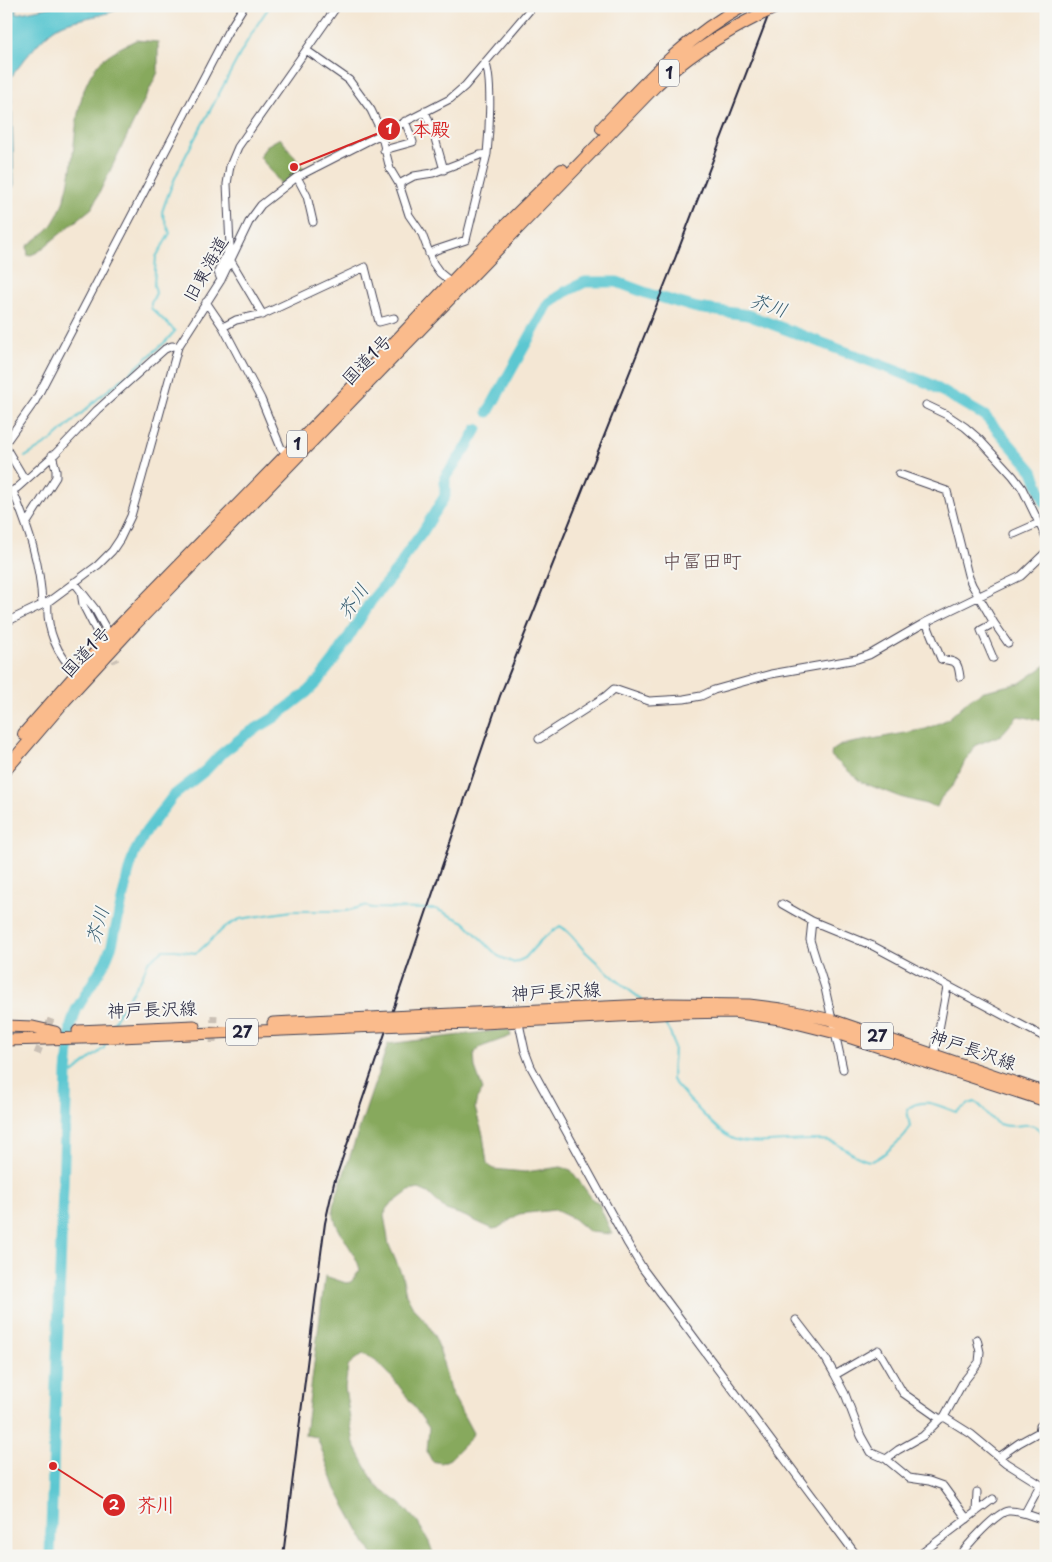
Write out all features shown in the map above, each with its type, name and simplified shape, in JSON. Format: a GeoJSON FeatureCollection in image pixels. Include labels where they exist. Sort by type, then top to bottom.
{"type":"FeatureCollection","features":[{"type":"Feature","properties":{"kind":"highway","name":"国道1号"},"geometry":{"type":"LineString","coordinates":[[6,755],[113,633],[669,59],[706,29],[743,6]]}},
{"type":"Feature","properties":{"kind":"highway","name":"国道1号"},"geometry":{"type":"LineString","coordinates":[[6,769],[65,700],[135,624],[655,86],[712,40],[778,6]]}},
{"type":"Feature","properties":{"kind":"main road","name":"神戸長沢線"},"geometry":{"type":"LineString","coordinates":[[6,1040],[749,1005],[781,1009],[832,1020],[1046,1093]]}},
{"type":"Feature","properties":{"kind":"main road","name":"神戸長沢線"},"geometry":{"type":"LineString","coordinates":[[706,1008],[780,1019],[836,1033],[1046,1101]]}},
{"type":"Feature","properties":{"kind":"main road","name":"神戸長沢線"},"geometry":{"type":"LineString","coordinates":[[6,1026],[33,1027],[52,1039]]}},
{"type":"Feature","properties":{"kind":"main road","name":"神戸長沢線"},"geometry":{"type":"LineString","coordinates":[[6,1032],[52,1039]]}},
{"type":"Feature","properties":{"kind":"main road","name":"神戸長沢線"},"geometry":{"type":"LineString","coordinates":[[6,1047],[52,1039]]}},
{"type":"Feature","properties":{"kind":"street"},"geometry":{"type":"LineString","coordinates":[[6,442],[39,394],[222,41],[244,6]]}},
{"type":"Feature","properties":{"kind":"street"},"geometry":{"type":"LineString","coordinates":[[221,280],[218,272],[230,246],[226,194],[228,174],[233,158],[238,147],[337,6]]}},
{"type":"Feature","properties":{"kind":"street","name":"旧東海道"},"geometry":{"type":"LineString","coordinates":[[6,622],[45,603],[74,582],[105,559],[120,538],[142,481],[178,347],[221,280],[250,220],[261,204],[297,177],[450,99],[465,86],[533,6]]}},
{"type":"Feature","properties":{"kind":"street"},"geometry":{"type":"LineString","coordinates":[[306,50],[349,80],[368,105],[381,133],[390,169],[398,184],[409,215],[422,234],[433,263],[440,273],[451,282]]}},
{"type":"Feature","properties":{"kind":"street"},"geometry":{"type":"LineString","coordinates":[[429,254],[466,240],[487,154],[488,75],[484,62]]}},
{"type":"Feature","properties":{"kind":"street"},"geometry":{"type":"LineString","coordinates":[[425,111],[444,170]]}},
{"type":"Feature","properties":{"kind":"street"},"geometry":{"type":"LineString","coordinates":[[384,150],[413,142],[405,121]]}},
{"type":"Feature","properties":{"kind":"street"},"geometry":{"type":"LineString","coordinates":[[398,184],[414,176],[444,170],[480,155],[487,154]]}},
{"type":"Feature","properties":{"kind":"street"},"geometry":{"type":"LineString","coordinates":[[297,177],[307,196],[313,222]]}},
{"type":"Feature","properties":{"kind":"street"},"geometry":{"type":"LineString","coordinates":[[231,261],[263,315]]}},
{"type":"Feature","properties":{"kind":"street"},"geometry":{"type":"LineString","coordinates":[[222,327],[236,320],[263,315],[365,267],[379,322],[394,318]]}},
{"type":"Feature","properties":{"kind":"street"},"geometry":{"type":"LineString","coordinates":[[206,302],[261,398],[281,448],[288,454]]}},
{"type":"Feature","properties":{"kind":"street"},"geometry":{"type":"LineString","coordinates":[[78,672],[71,668],[64,658],[51,632],[38,563],[26,524],[9,492],[52,456],[97,410],[165,349],[172,346],[178,347]]}},
{"type":"Feature","properties":{"kind":"street"},"geometry":{"type":"LineString","coordinates":[[926,405],[948,415],[986,446],[1022,488],[1046,537]]}},
{"type":"Feature","properties":{"kind":"street"},"geometry":{"type":"LineString","coordinates":[[6,448],[25,480]]}},
{"type":"Feature","properties":{"kind":"street"},"geometry":{"type":"LineString","coordinates":[[26,524],[56,477],[52,456]]}},
{"type":"Feature","properties":{"kind":"street"},"geometry":{"type":"LineString","coordinates":[[899,474],[947,491],[972,585],[1008,643]]}},
{"type":"Feature","properties":{"kind":"street"},"geometry":{"type":"LineString","coordinates":[[1014,534],[1039,523]]}},
{"type":"Feature","properties":{"kind":"street"},"geometry":{"type":"LineString","coordinates":[[539,739],[614,689],[649,702],[701,696],[714,690],[771,674],[857,659],[926,622],[1021,576],[1046,552]]}},
{"type":"Feature","properties":{"kind":"street"},"geometry":{"type":"LineString","coordinates":[[74,582],[95,609],[108,632],[113,633]]}},
{"type":"Feature","properties":{"kind":"street"},"geometry":{"type":"LineString","coordinates":[[81,592],[96,622]]}},
{"type":"Feature","properties":{"kind":"street"},"geometry":{"type":"LineString","coordinates":[[81,592],[83,605],[99,636],[101,646]]}},
{"type":"Feature","properties":{"kind":"street"},"geometry":{"type":"LineString","coordinates":[[926,622],[941,659],[956,662],[959,665],[960,678]]}},
{"type":"Feature","properties":{"kind":"street"},"geometry":{"type":"LineString","coordinates":[[993,658],[981,630],[994,623]]}},
{"type":"Feature","properties":{"kind":"street"},"geometry":{"type":"LineString","coordinates":[[782,904],[812,921],[861,941],[1046,1038]]}},
{"type":"Feature","properties":{"kind":"street"},"geometry":{"type":"LineString","coordinates":[[812,921],[810,940],[823,981],[843,1070]]}},
{"type":"Feature","properties":{"kind":"street"},"geometry":{"type":"LineString","coordinates":[[934,1056],[947,986]]}},
{"type":"Feature","properties":{"kind":"street"},"geometry":{"type":"LineString","coordinates":[[517,1016],[525,1051],[531,1066],[637,1259],[857,1556]]}},
{"type":"Feature","properties":{"kind":"street"},"geometry":{"type":"LineString","coordinates":[[796,1320],[826,1359],[845,1394],[861,1436],[870,1452],[886,1459],[909,1478],[929,1481],[943,1486],[967,1519]]}},
{"type":"Feature","properties":{"kind":"street"},"geometry":{"type":"LineString","coordinates":[[886,1459],[923,1436],[942,1418],[962,1384],[979,1362],[980,1352],[977,1339]]}},
{"type":"Feature","properties":{"kind":"street"},"geometry":{"type":"LineString","coordinates":[[835,1376],[878,1350],[902,1393],[976,1438],[999,1457],[1043,1487]]}},
{"type":"Feature","properties":{"kind":"street"},"geometry":{"type":"LineString","coordinates":[[999,1457],[1019,1443],[1040,1432],[1040,1426],[1046,1421]]}},
{"type":"Feature","properties":{"kind":"street"},"geometry":{"type":"LineString","coordinates":[[1025,1513],[1037,1488],[1043,1487]]}},
{"type":"Feature","properties":{"kind":"street"},"geometry":{"type":"LineString","coordinates":[[976,1512],[977,1492]]}},
{"type":"Feature","properties":{"kind":"street"},"geometry":{"type":"LineString","coordinates":[[918,1556],[993,1499]]}},
{"type":"Feature","properties":{"kind":"street"},"geometry":{"type":"LineString","coordinates":[[960,1556],[979,1533],[1007,1511],[1025,1513],[1038,1518]]}},
{"type":"Feature","properties":{"kind":"green space"},"geometry":{"type":"Polygon","coordinates":[[[136,40],[158,42],[158,72],[92,208],[38,252],[28,256],[27,246],[51,226],[62,205],[72,165],[80,104],[86,85],[99,63],[114,51],[136,40]]]}},
{"type":"Feature","properties":{"kind":"green space"},"geometry":{"type":"Polygon","coordinates":[[[280,138],[305,170],[281,184],[260,157],[266,146],[280,138]]]}},
{"type":"Feature","properties":{"kind":"green space"},"geometry":{"type":"Polygon","coordinates":[[[1046,665],[1046,721],[1018,716],[1001,735],[976,745],[965,761],[954,784],[941,798],[937,807],[900,797],[861,782],[831,756],[832,751],[841,745],[926,729],[948,719],[970,699],[984,691],[1020,683],[1046,665]]]}},
{"type":"Feature","properties":{"kind":"green space"},"geometry":{"type":"Polygon","coordinates":[[[509,1029],[511,1036],[481,1047],[474,1053],[475,1068],[483,1090],[477,1098],[475,1108],[483,1135],[487,1163],[493,1169],[525,1172],[561,1167],[571,1170],[593,1200],[598,1202],[612,1234],[589,1232],[574,1219],[555,1210],[519,1214],[498,1228],[493,1229],[446,1210],[428,1193],[419,1189],[409,1191],[389,1206],[384,1215],[389,1245],[402,1275],[406,1294],[414,1309],[428,1324],[433,1333],[439,1347],[450,1390],[473,1433],[471,1438],[450,1459],[441,1463],[432,1461],[427,1452],[429,1428],[390,1375],[372,1358],[363,1354],[348,1367],[345,1388],[354,1444],[376,1486],[401,1504],[418,1523],[429,1542],[434,1556],[373,1556],[336,1489],[317,1437],[305,1435],[325,1276],[346,1283],[351,1282],[360,1270],[354,1254],[335,1222],[333,1206],[388,1044],[509,1029]]]}},
{"type":"Feature","properties":{"kind":"water"},"geometry":{"type":"Polygon","coordinates":[[[6,6],[16,6],[16,14],[55,6],[123,6],[117,10],[66,23],[53,29],[11,77],[14,186],[6,195],[6,6]]]}},
{"type":"Feature","properties":{"kind":"waterway"},"geometry":{"type":"LineString","coordinates":[[25,457],[52,440],[103,394],[129,374],[175,331],[151,308],[151,303],[156,293],[154,285],[156,257],[170,233],[162,212],[172,184],[192,144],[247,42],[270,6]]}},
{"type":"Feature","properties":{"kind":"waterway","name":"芥川"},"geometry":{"type":"LineString","coordinates":[[488,412],[548,304],[565,292],[585,282],[617,282],[649,294],[697,308],[748,315],[928,383],[985,416],[1033,471],[1046,505]]}},
{"type":"Feature","properties":{"kind":"waterway","name":"芥川"},"geometry":{"type":"LineString","coordinates":[[50,1556],[67,1073],[71,1026],[76,1010],[105,962],[112,945],[134,854],[145,833],[173,796],[245,735],[274,718],[318,681],[335,659],[371,601],[400,566],[422,533],[445,496],[445,477],[465,450],[477,429]]}},
{"type":"Feature","properties":{"kind":"waterway"},"geometry":{"type":"LineString","coordinates":[[6,467],[12,464]]}},
{"type":"Feature","properties":{"kind":"waterway"},"geometry":{"type":"LineString","coordinates":[[113,1025],[119,1012],[142,977],[148,962],[163,950],[195,953],[225,927],[240,919],[292,911],[346,911],[364,906],[373,908],[436,909],[464,922],[498,956],[514,963],[525,958],[541,940],[560,926],[628,990],[643,1000]]}},
{"type":"Feature","properties":{"kind":"waterway"},"geometry":{"type":"LineString","coordinates":[[660,1018],[667,1026],[673,1041],[672,1080],[718,1129],[733,1139],[755,1142],[829,1141],[860,1158],[870,1161],[880,1157],[908,1131],[910,1127],[907,1109],[913,1105],[931,1103],[956,1112],[975,1102],[992,1120],[999,1124],[1006,1126],[1035,1126],[1046,1137]]}},
{"type":"Feature","properties":{"kind":"waterway"},"geometry":{"type":"LineString","coordinates":[[67,1073],[73,1073],[104,1048],[106,1041]]}},
{"type":"Feature","properties":{"kind":"tunnel"},"geometry":{"type":"LineString","coordinates":[[96,622],[116,662]]}},
{"type":"Feature","properties":{"kind":"tunnel"},"geometry":{"type":"LineString","coordinates":[[213,1043],[214,1015]]}},
{"type":"Feature","properties":{"kind":"tunnel"},"geometry":{"type":"LineString","coordinates":[[37,1054],[51,1019]]}},
{"type":"Feature","properties":{"kind":"railway"},"geometry":{"type":"LineString","coordinates":[[283,1556],[325,1223],[334,1183],[500,696],[671,269],[772,6]]}},
{"type":"Feature","properties":{"kind":"place","name":"本殿"},"geometry":{"type":"Point","coordinates":[294,167]}},
{"type":"Feature","properties":{"kind":"place","name":"芥川"},"geometry":{"type":"Point","coordinates":[53,1466]}},
{"type":"Feature","properties":{"kind":"district","name":"中冨田町"},"geometry":{"type":"Point","coordinates":[702,561]}}]}
